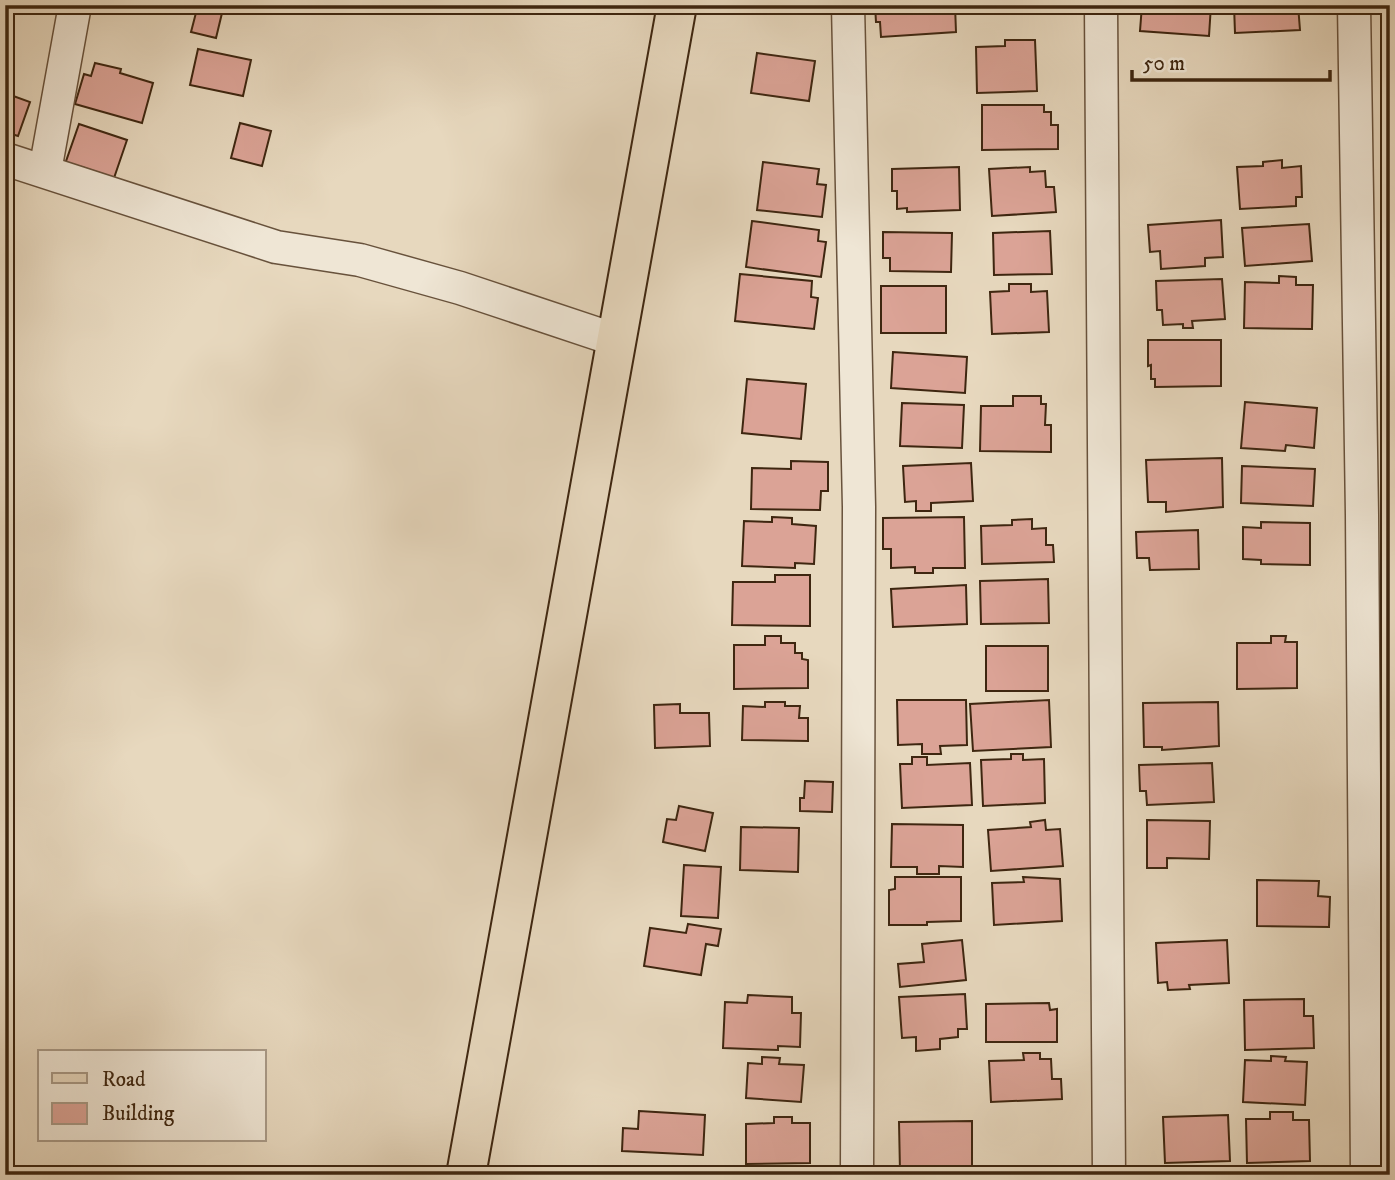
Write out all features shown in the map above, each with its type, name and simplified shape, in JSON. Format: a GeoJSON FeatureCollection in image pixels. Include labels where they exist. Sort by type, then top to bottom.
{"type":"FeatureCollection","features":[{"type":"Feature","properties":{"kind":"main road"},"geometry":{"type":"LineString","coordinates":[[467,1175],[677,5]]}},
{"type":"Feature","properties":{"kind":"street"},"geometry":{"type":"LineString","coordinates":[[45,171],[75,5]]}},
{"type":"Feature","properties":{"kind":"street"},"geometry":{"type":"LineString","coordinates":[[848,5],[859,507],[857,1175]]}},
{"type":"Feature","properties":{"kind":"street"},"geometry":{"type":"LineString","coordinates":[[1101,5],[1109,1175]]}},
{"type":"Feature","properties":{"kind":"street"},"geometry":{"type":"LineString","coordinates":[[1354,5],[1362,515],[1367,1175]]}},
{"type":"Feature","properties":{"kind":"street"},"geometry":{"type":"LineString","coordinates":[[5,159],[276,247],[360,260],[435,281],[616,340]]}},
{"type":"Feature","properties":{"kind":"building"},"geometry":{"type":"Polygon","coordinates":[[[5,5],[40,5],[39,14],[5,10],[5,5]]]}},
{"type":"Feature","properties":{"kind":"building"},"geometry":{"type":"Polygon","coordinates":[[[198,5],[219,5],[217,11],[222,13],[216,38],[191,32],[198,5]]]}},
{"type":"Feature","properties":{"kind":"building"},"geometry":{"type":"Polygon","coordinates":[[[875,5],[955,5],[956,32],[881,37],[880,22],[876,22],[875,5]]]}},
{"type":"Feature","properties":{"kind":"building"},"geometry":{"type":"Polygon","coordinates":[[[1142,5],[1211,5],[1209,36],[1140,31],[1142,5]]]}},
{"type":"Feature","properties":{"kind":"building"},"geometry":{"type":"Polygon","coordinates":[[[1234,5],[1298,5],[1300,30],[1235,33],[1234,5]]]}},
{"type":"Feature","properties":{"kind":"building"},"geometry":{"type":"Polygon","coordinates":[[[1005,40],[1035,40],[1037,91],[977,93],[976,47],[1005,46],[1005,40]]]}},
{"type":"Feature","properties":{"kind":"building"},"geometry":{"type":"Polygon","coordinates":[[[198,49],[251,60],[243,96],[190,85],[198,49]]]}},
{"type":"Feature","properties":{"kind":"building"},"geometry":{"type":"Polygon","coordinates":[[[757,53],[815,61],[809,101],[751,93],[757,53]]]}},
{"type":"Feature","properties":{"kind":"building"},"geometry":{"type":"Polygon","coordinates":[[[95,63],[121,69],[120,73],[153,83],[142,123],[75,104],[84,74],[91,76],[95,63]]]}},
{"type":"Feature","properties":{"kind":"building"},"geometry":{"type":"Polygon","coordinates":[[[5,93],[30,102],[18,136],[5,132],[5,93]]]}},
{"type":"Feature","properties":{"kind":"building"},"geometry":{"type":"Polygon","coordinates":[[[982,105],[1044,105],[1044,112],[1051,112],[1051,125],[1058,125],[1058,149],[982,150],[982,105]]]}},
{"type":"Feature","properties":{"kind":"building"},"geometry":{"type":"Polygon","coordinates":[[[240,123],[271,131],[262,166],[231,158],[240,123]]]}},
{"type":"Feature","properties":{"kind":"building"},"geometry":{"type":"Polygon","coordinates":[[[79,124],[127,140],[114,178],[82,167],[81,173],[64,167],[79,124]]]}},
{"type":"Feature","properties":{"kind":"building"},"geometry":{"type":"Polygon","coordinates":[[[1282,160],[1282,168],[1301,166],[1302,197],[1296,197],[1296,206],[1240,209],[1237,167],[1263,166],[1263,162],[1282,160]]]}},
{"type":"Feature","properties":{"kind":"building"},"geometry":{"type":"Polygon","coordinates":[[[763,162],[819,169],[817,184],[826,185],[822,217],[757,210],[763,162]]]}},
{"type":"Feature","properties":{"kind":"building"},"geometry":{"type":"Polygon","coordinates":[[[959,167],[960,210],[907,212],[907,208],[897,209],[897,191],[892,191],[892,169],[959,167]]]}},
{"type":"Feature","properties":{"kind":"building"},"geometry":{"type":"Polygon","coordinates":[[[1030,167],[1030,172],[1045,171],[1046,187],[1054,187],[1056,212],[992,216],[989,169],[1030,167]]]}},
{"type":"Feature","properties":{"kind":"building"},"geometry":{"type":"Polygon","coordinates":[[[1221,220],[1223,257],[1205,258],[1205,266],[1161,269],[1160,251],[1150,252],[1148,225],[1221,220]]]}},
{"type":"Feature","properties":{"kind":"building"},"geometry":{"type":"Polygon","coordinates":[[[752,221],[819,230],[818,241],[826,242],[821,277],[746,267],[752,221]]]}},
{"type":"Feature","properties":{"kind":"building"},"geometry":{"type":"Polygon","coordinates":[[[1309,224],[1312,261],[1245,266],[1242,228],[1309,224]]]}},
{"type":"Feature","properties":{"kind":"building"},"geometry":{"type":"Polygon","coordinates":[[[1050,231],[1052,274],[994,275],[993,233],[1050,231]]]}},
{"type":"Feature","properties":{"kind":"building"},"geometry":{"type":"Polygon","coordinates":[[[883,232],[952,233],[951,272],[890,271],[890,258],[883,258],[883,232]]]}},
{"type":"Feature","properties":{"kind":"building"},"geometry":{"type":"Polygon","coordinates":[[[740,274],[812,281],[811,297],[818,298],[814,329],[735,321],[740,274]]]}},
{"type":"Feature","properties":{"kind":"building"},"geometry":{"type":"Polygon","coordinates":[[[1279,276],[1296,277],[1296,285],[1313,285],[1312,329],[1244,328],[1245,282],[1279,283],[1279,276]]]}},
{"type":"Feature","properties":{"kind":"building"},"geometry":{"type":"Polygon","coordinates":[[[1222,279],[1225,319],[1192,321],[1193,328],[1183,328],[1183,324],[1163,325],[1162,310],[1157,310],[1156,281],[1222,279]]]}},
{"type":"Feature","properties":{"kind":"building"},"geometry":{"type":"Polygon","coordinates":[[[1009,284],[1031,284],[1031,292],[1047,291],[1049,332],[992,334],[990,292],[1009,291],[1009,284]]]}},
{"type":"Feature","properties":{"kind":"building"},"geometry":{"type":"Polygon","coordinates":[[[881,286],[946,286],[946,333],[881,333],[881,286]]]}},
{"type":"Feature","properties":{"kind":"building"},"geometry":{"type":"Polygon","coordinates":[[[1148,340],[1221,340],[1221,386],[1155,387],[1155,379],[1151,379],[1151,365],[1148,366],[1148,340]]]}},
{"type":"Feature","properties":{"kind":"building"},"geometry":{"type":"Polygon","coordinates":[[[893,352],[967,357],[965,393],[891,388],[893,352]]]}},
{"type":"Feature","properties":{"kind":"building"},"geometry":{"type":"Polygon","coordinates":[[[747,379],[806,384],[801,439],[742,433],[747,379]]]}},
{"type":"Feature","properties":{"kind":"building"},"geometry":{"type":"Polygon","coordinates":[[[1013,396],[1041,396],[1041,404],[1046,404],[1045,425],[1051,425],[1051,452],[980,451],[981,406],[1013,406],[1013,396]]]}},
{"type":"Feature","properties":{"kind":"building"},"geometry":{"type":"Polygon","coordinates":[[[1245,402],[1317,408],[1314,448],[1286,445],[1285,451],[1241,448],[1245,402]]]}},
{"type":"Feature","properties":{"kind":"building"},"geometry":{"type":"Polygon","coordinates":[[[902,403],[964,405],[962,448],[900,446],[902,403]]]}},
{"type":"Feature","properties":{"kind":"building"},"geometry":{"type":"Polygon","coordinates":[[[1222,458],[1223,507],[1166,512],[1166,502],[1148,502],[1146,460],[1222,458]]]}},
{"type":"Feature","properties":{"kind":"building"},"geometry":{"type":"Polygon","coordinates":[[[791,461],[828,462],[828,491],[821,491],[820,510],[751,509],[752,468],[791,469],[791,461]]]}},
{"type":"Feature","properties":{"kind":"building"},"geometry":{"type":"Polygon","coordinates":[[[971,463],[973,501],[931,503],[931,511],[916,511],[916,501],[905,502],[903,466],[971,463]]]}},
{"type":"Feature","properties":{"kind":"building"},"geometry":{"type":"Polygon","coordinates":[[[1242,466],[1315,469],[1313,506],[1241,503],[1242,466]]]}},
{"type":"Feature","properties":{"kind":"building"},"geometry":{"type":"Polygon","coordinates":[[[772,517],[792,518],[792,524],[816,526],[814,564],[795,563],[795,568],[742,566],[744,521],[772,522],[772,517]]]}},
{"type":"Feature","properties":{"kind":"building"},"geometry":{"type":"Polygon","coordinates":[[[964,517],[965,568],[933,568],[933,573],[915,573],[915,567],[891,568],[891,549],[883,549],[883,518],[964,517]]]}},
{"type":"Feature","properties":{"kind":"building"},"geometry":{"type":"Polygon","coordinates":[[[1032,519],[1032,529],[1046,528],[1046,545],[1053,545],[1054,562],[982,564],[981,526],[1012,525],[1012,520],[1032,519]]]}},
{"type":"Feature","properties":{"kind":"building"},"geometry":{"type":"Polygon","coordinates":[[[1261,522],[1310,523],[1310,565],[1261,564],[1261,560],[1243,559],[1243,527],[1261,528],[1261,522]]]}},
{"type":"Feature","properties":{"kind":"building"},"geometry":{"type":"Polygon","coordinates":[[[1198,530],[1199,569],[1150,570],[1149,558],[1137,558],[1136,532],[1198,530]]]}},
{"type":"Feature","properties":{"kind":"building"},"geometry":{"type":"Polygon","coordinates":[[[775,575],[810,575],[810,626],[732,625],[733,582],[775,582],[775,575]]]}},
{"type":"Feature","properties":{"kind":"building"},"geometry":{"type":"Polygon","coordinates":[[[1048,579],[1049,623],[981,624],[980,581],[1048,579]]]}},
{"type":"Feature","properties":{"kind":"building"},"geometry":{"type":"Polygon","coordinates":[[[966,585],[967,624],[893,627],[891,589],[966,585]]]}},
{"type":"Feature","properties":{"kind":"building"},"geometry":{"type":"Polygon","coordinates":[[[765,636],[781,636],[781,643],[795,643],[795,653],[802,653],[802,659],[808,660],[808,688],[734,689],[734,645],[765,645],[765,636]]]}},
{"type":"Feature","properties":{"kind":"building"},"geometry":{"type":"Polygon","coordinates":[[[1271,636],[1286,636],[1285,642],[1297,642],[1297,688],[1237,689],[1237,643],[1271,643],[1271,636]]]}},
{"type":"Feature","properties":{"kind":"building"},"geometry":{"type":"Polygon","coordinates":[[[986,646],[1048,646],[1048,691],[986,691],[986,646]]]}},
{"type":"Feature","properties":{"kind":"building"},"geometry":{"type":"Polygon","coordinates":[[[897,700],[966,700],[967,745],[940,746],[941,754],[922,754],[922,744],[898,745],[897,700]]]}},
{"type":"Feature","properties":{"kind":"building"},"geometry":{"type":"Polygon","coordinates":[[[1049,700],[1051,747],[973,751],[970,704],[1049,700]]]}},
{"type":"Feature","properties":{"kind":"building"},"geometry":{"type":"Polygon","coordinates":[[[765,702],[785,702],[785,706],[800,706],[799,718],[808,718],[808,741],[742,740],[743,706],[765,707],[765,702]]]}},
{"type":"Feature","properties":{"kind":"building"},"geometry":{"type":"Polygon","coordinates":[[[1218,702],[1219,746],[1162,750],[1162,747],[1144,747],[1143,703],[1218,702]]]}},
{"type":"Feature","properties":{"kind":"building"},"geometry":{"type":"Polygon","coordinates":[[[680,704],[680,713],[709,713],[710,746],[655,748],[654,705],[680,704]]]}},
{"type":"Feature","properties":{"kind":"building"},"geometry":{"type":"Polygon","coordinates":[[[1011,754],[1023,754],[1023,760],[1044,759],[1045,803],[983,806],[981,760],[1011,759],[1011,754]]]}},
{"type":"Feature","properties":{"kind":"building"},"geometry":{"type":"Polygon","coordinates":[[[912,757],[927,757],[927,765],[970,763],[972,805],[902,808],[900,764],[912,764],[912,757]]]}},
{"type":"Feature","properties":{"kind":"building"},"geometry":{"type":"Polygon","coordinates":[[[1212,763],[1214,802],[1147,805],[1146,791],[1140,791],[1139,765],[1212,763]]]}},
{"type":"Feature","properties":{"kind":"building"},"geometry":{"type":"Polygon","coordinates":[[[805,781],[833,782],[832,812],[800,811],[800,798],[804,798],[805,781]]]}},
{"type":"Feature","properties":{"kind":"building"},"geometry":{"type":"Polygon","coordinates":[[[679,806],[713,813],[705,851],[663,842],[667,819],[676,820],[679,806]]]}},
{"type":"Feature","properties":{"kind":"building"},"geometry":{"type":"Polygon","coordinates":[[[1045,820],[1046,830],[1060,829],[1063,866],[991,871],[988,830],[1031,827],[1030,822],[1045,820]]]}},
{"type":"Feature","properties":{"kind":"building"},"geometry":{"type":"Polygon","coordinates":[[[1147,820],[1210,821],[1209,859],[1167,858],[1167,868],[1147,868],[1147,820]]]}},
{"type":"Feature","properties":{"kind":"building"},"geometry":{"type":"Polygon","coordinates":[[[892,824],[963,825],[963,867],[939,866],[939,874],[917,874],[917,867],[891,867],[892,824]]]}},
{"type":"Feature","properties":{"kind":"building"},"geometry":{"type":"Polygon","coordinates":[[[741,827],[799,828],[798,872],[740,870],[741,827]]]}},
{"type":"Feature","properties":{"kind":"building"},"geometry":{"type":"Polygon","coordinates":[[[684,865],[721,867],[718,918],[681,916],[684,865]]]}},
{"type":"Feature","properties":{"kind":"building"},"geometry":{"type":"Polygon","coordinates":[[[895,877],[961,877],[961,921],[927,922],[927,925],[889,925],[889,890],[895,889],[895,877]]]}},
{"type":"Feature","properties":{"kind":"building"},"geometry":{"type":"Polygon","coordinates":[[[1023,877],[1060,879],[1062,921],[994,925],[992,883],[1024,882],[1023,877]]]}},
{"type":"Feature","properties":{"kind":"building"},"geometry":{"type":"Polygon","coordinates":[[[1257,880],[1319,881],[1318,896],[1330,897],[1329,927],[1257,926],[1257,880]]]}},
{"type":"Feature","properties":{"kind":"building"},"geometry":{"type":"Polygon","coordinates":[[[688,924],[721,929],[718,946],[706,944],[701,975],[644,966],[650,928],[686,933],[688,924]]]}},
{"type":"Feature","properties":{"kind":"building"},"geometry":{"type":"Polygon","coordinates":[[[962,940],[966,980],[900,987],[898,964],[924,962],[922,944],[962,940]]]}},
{"type":"Feature","properties":{"kind":"building"},"geometry":{"type":"Polygon","coordinates":[[[1227,940],[1229,983],[1189,985],[1190,989],[1168,990],[1167,982],[1158,983],[1156,943],[1227,940]]]}},
{"type":"Feature","properties":{"kind":"building"},"geometry":{"type":"Polygon","coordinates":[[[965,994],[967,1029],[958,1029],[958,1037],[940,1039],[940,1049],[916,1051],[916,1037],[902,1038],[899,997],[965,994]]]}},
{"type":"Feature","properties":{"kind":"building"},"geometry":{"type":"Polygon","coordinates":[[[748,995],[792,997],[792,1013],[801,1013],[800,1047],[778,1046],[778,1050],[723,1048],[725,1002],[747,1003],[748,995]]]}},
{"type":"Feature","properties":{"kind":"building"},"geometry":{"type":"Polygon","coordinates":[[[1304,999],[1304,1016],[1313,1016],[1314,1048],[1245,1050],[1244,1000],[1304,999]]]}},
{"type":"Feature","properties":{"kind":"building"},"geometry":{"type":"Polygon","coordinates":[[[1049,1003],[1050,1010],[1057,1009],[1057,1042],[986,1042],[986,1004],[1049,1003]]]}},
{"type":"Feature","properties":{"kind":"building"},"geometry":{"type":"Polygon","coordinates":[[[1023,1053],[1040,1053],[1040,1059],[1051,1059],[1052,1079],[1061,1079],[1062,1099],[991,1102],[989,1061],[1024,1060],[1023,1053]]]}},
{"type":"Feature","properties":{"kind":"building"},"geometry":{"type":"Polygon","coordinates":[[[1271,1056],[1286,1057],[1285,1061],[1307,1062],[1305,1105],[1243,1102],[1245,1060],[1271,1061],[1271,1056]]]}},
{"type":"Feature","properties":{"kind":"building"},"geometry":{"type":"Polygon","coordinates":[[[762,1057],[780,1058],[779,1064],[804,1065],[801,1102],[746,1098],[748,1063],[762,1064],[762,1057]]]}},
{"type":"Feature","properties":{"kind":"building"},"geometry":{"type":"Polygon","coordinates":[[[639,1111],[705,1115],[703,1155],[622,1151],[623,1128],[638,1129],[639,1111]]]}},
{"type":"Feature","properties":{"kind":"building"},"geometry":{"type":"Polygon","coordinates":[[[1270,1112],[1293,1112],[1293,1120],[1309,1120],[1310,1161],[1247,1163],[1246,1119],[1270,1119],[1270,1112]]]}},
{"type":"Feature","properties":{"kind":"building"},"geometry":{"type":"Polygon","coordinates":[[[1228,1115],[1230,1161],[1165,1163],[1163,1117],[1228,1115]]]}},
{"type":"Feature","properties":{"kind":"building"},"geometry":{"type":"Polygon","coordinates":[[[774,1117],[792,1117],[792,1123],[810,1123],[810,1163],[746,1164],[746,1124],[774,1123],[774,1117]]]}},
{"type":"Feature","properties":{"kind":"building"},"geometry":{"type":"Polygon","coordinates":[[[972,1121],[972,1169],[900,1171],[899,1122],[972,1121]]]}}]}
